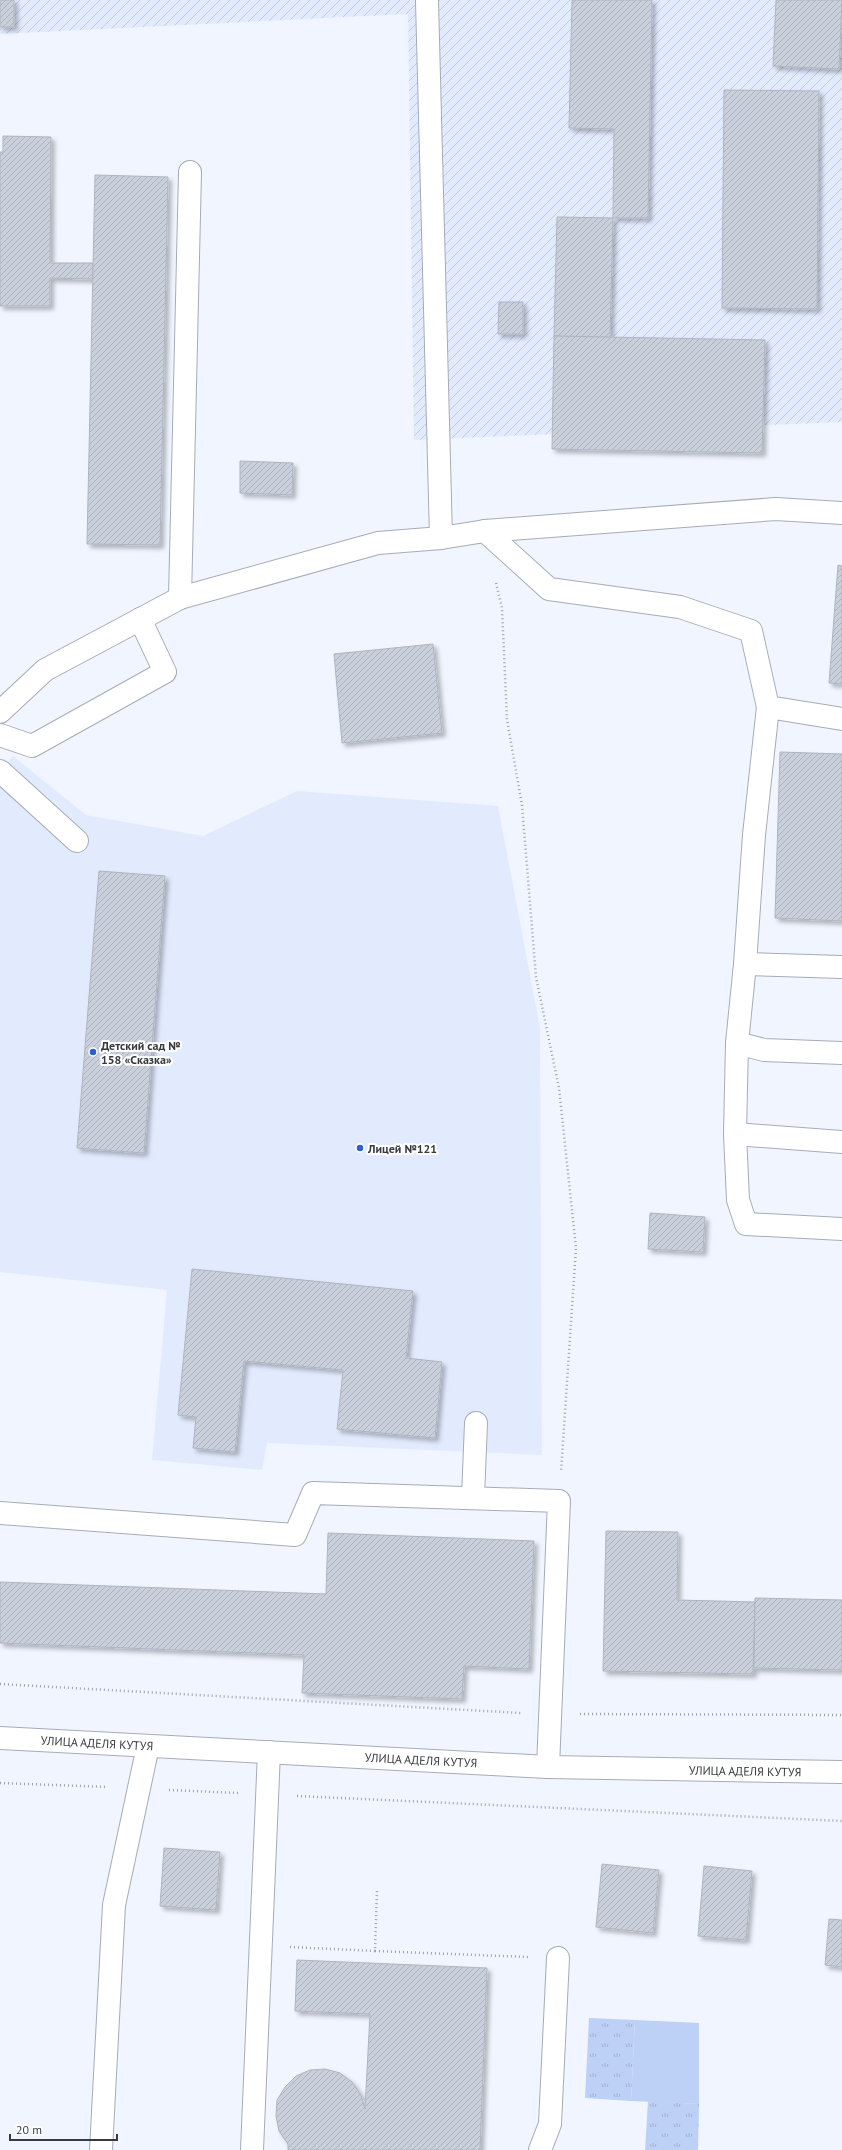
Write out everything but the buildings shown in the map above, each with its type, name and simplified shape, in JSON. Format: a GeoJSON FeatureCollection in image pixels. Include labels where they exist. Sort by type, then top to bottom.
{"type":"FeatureCollection","features":[{"type":"Feature","properties":{"kind":"street"},"geometry":{"type":"LineString","coordinates":[[427,1],[441,538]]}},
{"type":"Feature","properties":{"kind":"street"},"geometry":{"type":"LineString","coordinates":[[180,598],[190,172]]}},
{"type":"Feature","properties":{"kind":"street"},"geometry":{"type":"LineString","coordinates":[[0,712],[45,670],[180,598],[378,543],[441,538],[486,531],[776,509],[842,513]]}},
{"type":"Feature","properties":{"kind":"street"},"geometry":{"type":"LineString","coordinates":[[486,531],[549,589],[680,607],[751,631],[768,707],[754,835],[745,964],[736,1043],[735,1134],[738,1200],[746,1224],[842,1229]]}},
{"type":"Feature","properties":{"kind":"street"},"geometry":{"type":"LineString","coordinates":[[0,735],[32,746],[165,672],[140,620]]}},
{"type":"Feature","properties":{"kind":"street"},"geometry":{"type":"LineString","coordinates":[[768,707],[842,719]]}},
{"type":"Feature","properties":{"kind":"street"},"geometry":{"type":"LineString","coordinates":[[0,771],[77,841]]}},
{"type":"Feature","properties":{"kind":"street"},"geometry":{"type":"LineString","coordinates":[[745,964],[842,967]]}},
{"type":"Feature","properties":{"kind":"street"},"geometry":{"type":"LineString","coordinates":[[736,1043],[764,1050],[842,1054]]}},
{"type":"Feature","properties":{"kind":"street"},"geometry":{"type":"LineString","coordinates":[[735,1134],[842,1142]]}},
{"type":"Feature","properties":{"kind":"street"},"geometry":{"type":"LineString","coordinates":[[473,1497],[476,1423]]}},
{"type":"Feature","properties":{"kind":"street"},"geometry":{"type":"LineString","coordinates":[[0,1513],[295,1535],[313,1493],[473,1497],[559,1501],[548,1767]]}},
{"type":"Feature","properties":{"kind":"street","name":"УЛИЦА АДЕЛЯ КУТУЯ"},"geometry":{"type":"LineString","coordinates":[[0,1738],[548,1767],[842,1772]]}},
{"type":"Feature","properties":{"kind":"street"},"geometry":{"type":"LineString","coordinates":[[101,2150],[114,1905],[148,1746]]}},
{"type":"Feature","properties":{"kind":"street"},"geometry":{"type":"LineString","coordinates":[[252,2150],[269,1752]]}},
{"type":"Feature","properties":{"kind":"street"},"geometry":{"type":"LineString","coordinates":[[540,2150],[550,2124],[558,1958]]}},
{"type":"Feature","properties":{"kind":"path"},"geometry":{"type":"LineString","coordinates":[[495,577],[502,608],[507,720],[522,805],[536,976],[560,1088],[576,1248],[559,1501]]}},
{"type":"Feature","properties":{"kind":"path"},"geometry":{"type":"LineString","coordinates":[[0,1684],[550,1714],[842,1715]]}},
{"type":"Feature","properties":{"kind":"path"},"geometry":{"type":"LineString","coordinates":[[0,1782],[842,1821]]}},
{"type":"Feature","properties":{"kind":"path"},"geometry":{"type":"LineString","coordinates":[[375,1951],[377,1890]]}},
{"type":"Feature","properties":{"kind":"path"},"geometry":{"type":"LineString","coordinates":[[261,1946],[558,1958]]}},
{"type":"Feature","properties":{"kind":"shaded area"},"geometry":{"type":"Polygon","coordinates":[[[0,0],[842,0],[842,422],[414,440],[408,14],[0,34],[0,0]]]}},
{"type":"Feature","properties":{"kind":"shaded area","name":"Лицей №121"},"geometry":{"type":"Polygon","coordinates":[[[13,756],[86,815],[203,836],[297,791],[498,806],[540,1028],[542,1455],[267,1443],[262,1470],[152,1460],[167,1290],[0,1272],[0,769],[13,756]]]}},
{"type":"Feature","properties":{"kind":"green space"},"geometry":{"type":"Polygon","coordinates":[[[589,2018],[635,2020],[631,2101],[585,2098],[589,2018]]]}},
{"type":"Feature","properties":{"kind":"green space"},"geometry":{"type":"Polygon","coordinates":[[[635,2020],[699,2023],[699,2104],[631,2101],[635,2020]]]}},
{"type":"Feature","properties":{"kind":"green space"},"geometry":{"type":"Polygon","coordinates":[[[648,2101],[699,2104],[698,2150],[645,2150],[648,2101]]]}},
{"type":"Feature","properties":{"kind":"place","name":"Детский сад № 158 «Сказка»"},"geometry":{"type":"Point","coordinates":[93,1052]}},
{"type":"Feature","properties":{"kind":"place","name":"Лицей №121"},"geometry":{"type":"Point","coordinates":[360,1148]}}]}
